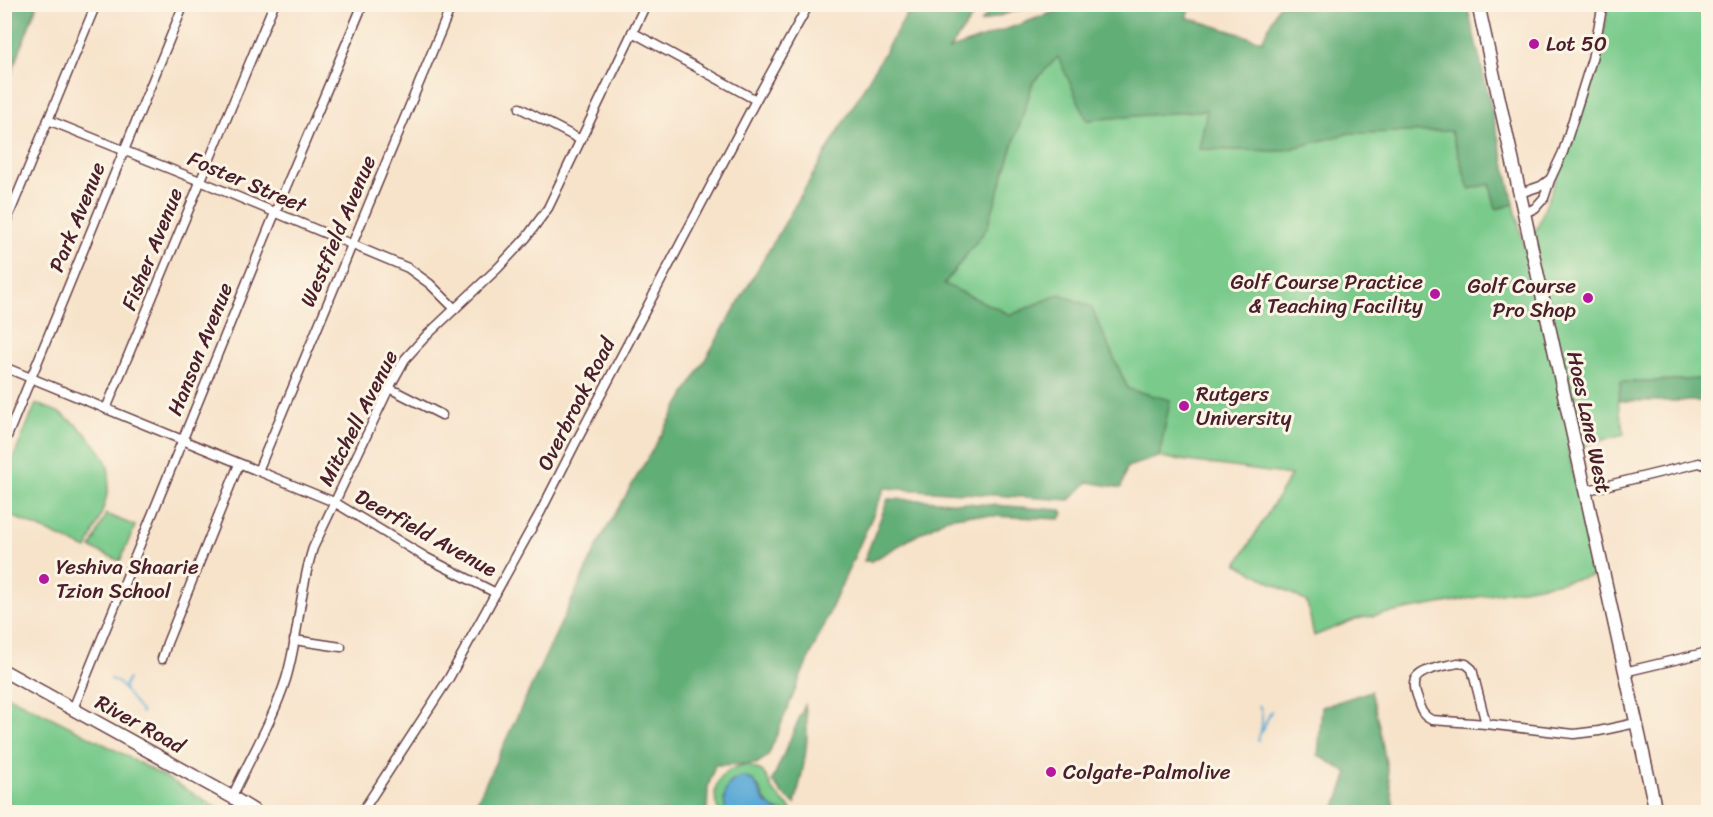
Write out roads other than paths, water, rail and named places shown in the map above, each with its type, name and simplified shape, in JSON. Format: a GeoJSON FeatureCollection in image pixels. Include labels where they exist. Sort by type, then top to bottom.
{"type":"FeatureCollection","features":[{"type":"Feature","properties":{"kind":"street"},"geometry":{"type":"LineString","coordinates":[[4,226],[96,4]]}},
{"type":"Feature","properties":{"kind":"street","name":"Park Avenue"},"geometry":{"type":"LineString","coordinates":[[4,444],[184,4]]}},
{"type":"Feature","properties":{"kind":"street","name":"Fisher Avenue"},"geometry":{"type":"LineString","coordinates":[[106,409],[274,4]]}},
{"type":"Feature","properties":{"kind":"street","name":"Hanson Avenue"},"geometry":{"type":"LineString","coordinates":[[73,708],[363,4]]}},
{"type":"Feature","properties":{"kind":"street","name":"Westfield Avenue"},"geometry":{"type":"LineString","coordinates":[[258,471],[452,4]]}},
{"type":"Feature","properties":{"kind":"street","name":"Mitchell Avenue"},"geometry":{"type":"LineString","coordinates":[[232,797],[278,702],[286,678],[307,568],[314,548],[389,388],[405,359],[498,268],[526,238],[548,208],[646,4]]}},
{"type":"Feature","properties":{"kind":"street","name":"Overbrook Road"},"geometry":{"type":"LineString","coordinates":[[362,813],[449,678],[496,593],[809,4]]}},
{"type":"Feature","properties":{"kind":"street","name":"Hoes Lane West"},"geometry":{"type":"LineString","coordinates":[[1478,4],[1656,813]]}},
{"type":"Feature","properties":{"kind":"street"},"geometry":{"type":"LineString","coordinates":[[1525,213],[1535,208],[1544,198],[1563,152],[1592,59],[1603,4]]}},
{"type":"Feature","properties":{"kind":"street"},"geometry":{"type":"LineString","coordinates":[[632,32],[756,100]]}},
{"type":"Feature","properties":{"kind":"street"},"geometry":{"type":"LineString","coordinates":[[520,108],[581,140]]}},
{"type":"Feature","properties":{"kind":"street","name":"Foster Street"},"geometry":{"type":"LineString","coordinates":[[48,120],[408,268],[430,284],[455,309]]}},
{"type":"Feature","properties":{"kind":"street"},"geometry":{"type":"LineString","coordinates":[[1520,194],[1535,189],[1550,180]]}},
{"type":"Feature","properties":{"kind":"street","name":"Deerfield Avenue"},"geometry":{"type":"LineString","coordinates":[[4,367],[334,502],[427,558],[496,593]]}},
{"type":"Feature","properties":{"kind":"street"},"geometry":{"type":"LineString","coordinates":[[389,388],[442,415]]}},
{"type":"Feature","properties":{"kind":"street"},"geometry":{"type":"LineString","coordinates":[[162,659],[239,464]]}},
{"type":"Feature","properties":{"kind":"street"},"geometry":{"type":"LineString","coordinates":[[1584,491],[1699,464],[1708,466]]}},
{"type":"Feature","properties":{"kind":"street"},"geometry":{"type":"LineString","coordinates":[[294,640],[341,647]]}},
{"type":"Feature","properties":{"kind":"street"},"geometry":{"type":"LineString","coordinates":[[1624,672],[1708,652]]}},
{"type":"Feature","properties":{"kind":"street"},"geometry":{"type":"LineString","coordinates":[[1486,724],[1475,677],[1472,669],[1466,664],[1458,663],[1422,672],[1417,676],[1413,686],[1421,712],[1432,720],[1574,734],[1636,723]]}},
{"type":"Feature","properties":{"kind":"street","name":"River Road"},"geometry":{"type":"LineString","coordinates":[[4,671],[232,797],[256,813]]}},
{"type":"Feature","properties":{"kind":"water"},"geometry":{"type":"Polygon","coordinates":[[[744,777],[754,781],[765,802],[779,812],[726,812],[724,800],[728,785],[744,777]]]}},
{"type":"Feature","properties":{"kind":"waterway"},"geometry":{"type":"LineString","coordinates":[[111,679],[119,683],[142,713]]}},
{"type":"Feature","properties":{"kind":"waterway"},"geometry":{"type":"LineString","coordinates":[[125,690],[124,686],[128,679]]}},
{"type":"Feature","properties":{"kind":"waterway"},"geometry":{"type":"LineString","coordinates":[[1258,741],[1262,718],[1259,705]]}},
{"type":"Feature","properties":{"kind":"waterway"},"geometry":{"type":"LineString","coordinates":[[1261,733],[1271,711]]}},
{"type":"Feature","properties":{"kind":"place","name":"Lot 50"},"geometry":{"type":"Point","coordinates":[1534,44]}},
{"type":"Feature","properties":{"kind":"place","name":"Golf Course Practice & Teaching Facility"},"geometry":{"type":"Point","coordinates":[1435,294]}},
{"type":"Feature","properties":{"kind":"place","name":"Golf Course Pro Shop"},"geometry":{"type":"Point","coordinates":[1588,298]}},
{"type":"Feature","properties":{"kind":"place","name":"Rutgers University"},"geometry":{"type":"Point","coordinates":[1184,406]}},
{"type":"Feature","properties":{"kind":"place","name":"Yeshiva Shaarie Tzion School"},"geometry":{"type":"Point","coordinates":[44,579]}},
{"type":"Feature","properties":{"kind":"place","name":"Colgate-Palmolive"},"geometry":{"type":"Point","coordinates":[1051,772]}}]}
